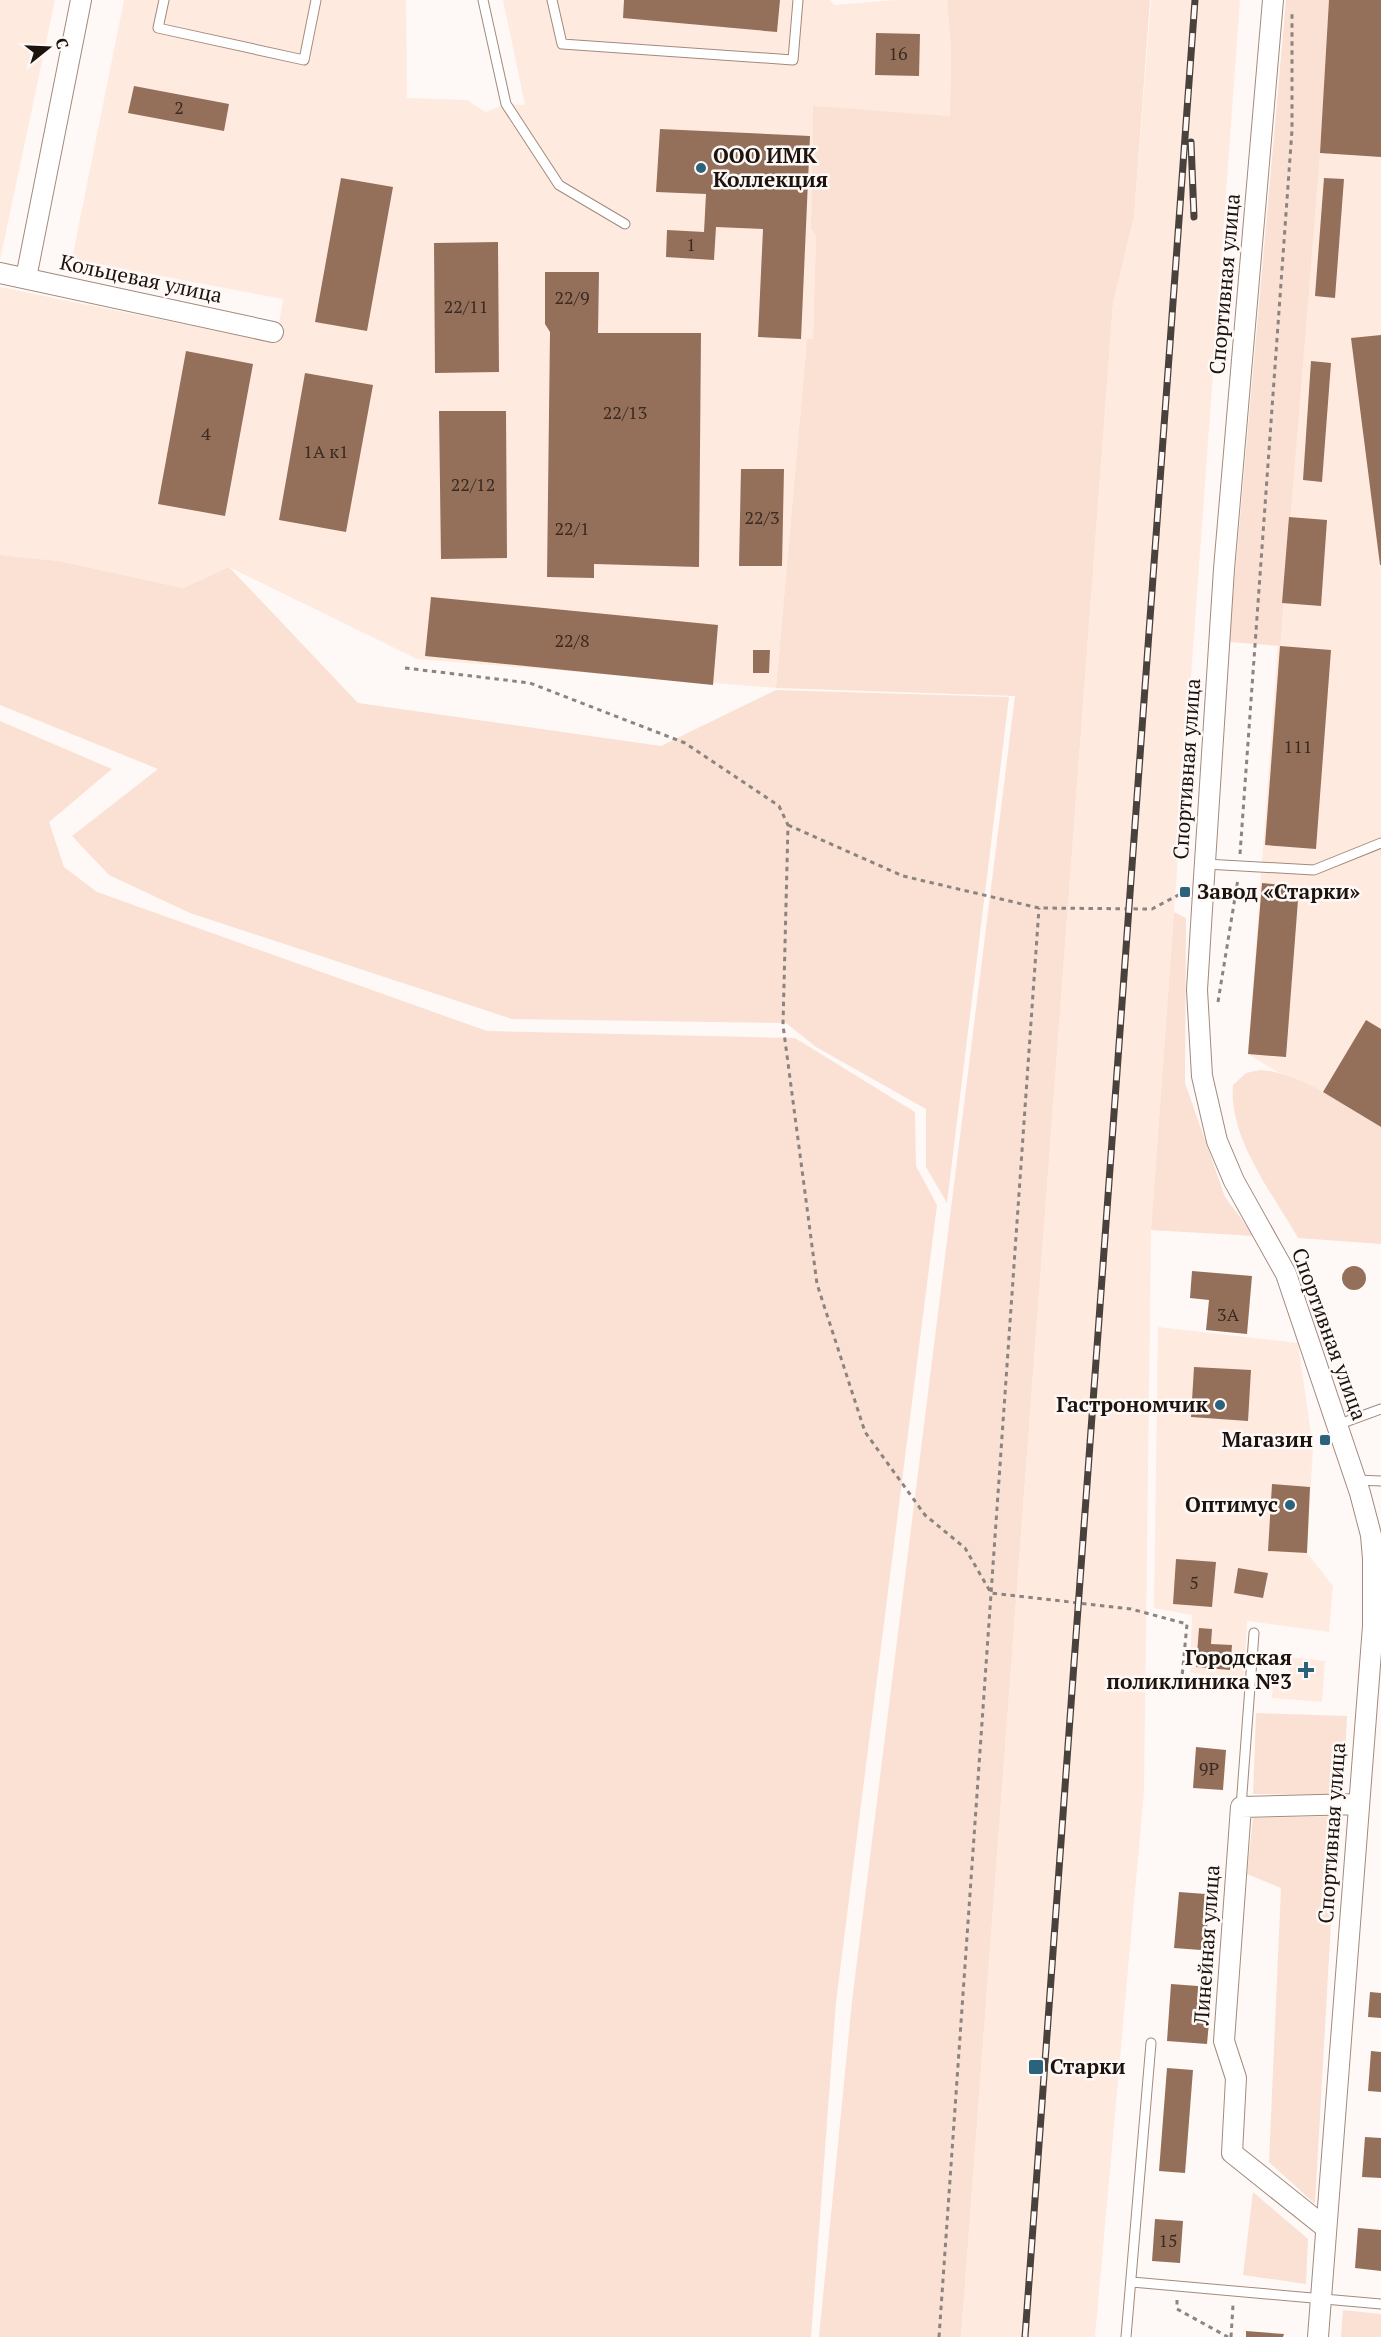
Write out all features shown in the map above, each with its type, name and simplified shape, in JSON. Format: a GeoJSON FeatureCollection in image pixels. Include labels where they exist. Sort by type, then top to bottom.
{"type":"FeatureCollection","features":[{"type":"Feature","properties":{"kind":"street"},"geometry":{"type":"LineString","coordinates":[[26,278],[81,0]]}},
{"type":"Feature","properties":{"kind":"street","name":"Спортивная улица"},"geometry":{"type":"LineString","coordinates":[[1273,0],[1224,569],[1197,990],[1202,1076],[1208,1113],[1234,1181],[1286,1274],[1356,1480],[1371,1535],[1373,1586],[1359,1804],[1318,2337]]}},
{"type":"Feature","properties":{"kind":"street","name":"Кольцевая улица"},"geometry":{"type":"LineString","coordinates":[[0,273],[273,332]]}},
{"type":"Feature","properties":{"kind":"street"},"geometry":{"type":"LineString","coordinates":[[1241,1807],[1359,1804]]}},
{"type":"Feature","properties":{"kind":"street","name":"Линейная улица"},"geometry":{"type":"LineString","coordinates":[[1241,1807],[1224,2041],[1236,2078],[1232,2153],[1326,2228]]}},
{"type":"Feature","properties":{"kind":"lane"},"geometry":{"type":"LineString","coordinates":[[164,0],[158,28],[304,60],[316,0]]}},
{"type":"Feature","properties":{"kind":"lane"},"geometry":{"type":"LineString","coordinates":[[483,0],[506,104],[559,185],[625,224]]}},
{"type":"Feature","properties":{"kind":"lane"},"geometry":{"type":"LineString","coordinates":[[552,0],[562,44],[793,60],[798,0]]}},
{"type":"Feature","properties":{"kind":"lane"},"geometry":{"type":"LineString","coordinates":[[1205,864],[1314,870],[1381,843]]}},
{"type":"Feature","properties":{"kind":"lane"},"geometry":{"type":"LineString","coordinates":[[1337,1425],[1381,1409]]}},
{"type":"Feature","properties":{"kind":"lane"},"geometry":{"type":"LineString","coordinates":[[1356,1480],[1381,1481]]}},
{"type":"Feature","properties":{"kind":"lane"},"geometry":{"type":"LineString","coordinates":[[1241,1807],[1254,1633]]}},
{"type":"Feature","properties":{"kind":"lane"},"geometry":{"type":"LineString","coordinates":[[1126,2337],[1151,2043]]}},
{"type":"Feature","properties":{"kind":"lane"},"geometry":{"type":"LineString","coordinates":[[1132,2282],[1381,2304]]}},
{"type":"Feature","properties":{"kind":"path"},"geometry":{"type":"LineString","coordinates":[[1216,1008],[1224,976],[1239,866],[1292,129],[1292,12]]}},
{"type":"Feature","properties":{"kind":"path"},"geometry":{"type":"LineString","coordinates":[[405,668],[530,683],[685,743],[779,806],[788,825],[783,1025],[817,1284],[865,1432],[925,1515],[965,1548],[991,1593]]}},
{"type":"Feature","properties":{"kind":"path"},"geometry":{"type":"LineString","coordinates":[[788,825],[903,876],[1039,908],[1152,909],[1185,892]]}},
{"type":"Feature","properties":{"kind":"path"},"geometry":{"type":"LineString","coordinates":[[939,2337],[1039,908]]}},
{"type":"Feature","properties":{"kind":"path"},"geometry":{"type":"LineString","coordinates":[[991,1593],[1131,1609],[1186,1624],[1182,1677],[1249,1684]]}},
{"type":"Feature","properties":{"kind":"path"},"geometry":{"type":"LineString","coordinates":[[1178,2286],[1177,2308],[1229,2337],[1232,2321]]}},
{"type":"Feature","properties":{"kind":"shaded area"},"geometry":{"type":"Polygon","coordinates":[[[0,0],[55,0],[0,260],[0,0]]]}},
{"type":"Feature","properties":{"kind":"shaded area"},"geometry":{"type":"Polygon","coordinates":[[[124,0],[406,0],[407,98],[467,100],[486,112],[506,104],[525,105],[503,0],[830,0],[834,5],[896,0],[947,0],[951,50],[950,116],[813,107],[811,229],[816,235],[813,339],[807,339],[776,688],[417,659],[229,567],[183,588],[59,561],[0,555],[0,287],[276,343],[283,299],[72,259],[124,0]]]}},
{"type":"Feature","properties":{"kind":"shaded area"},"geometry":{"type":"Polygon","coordinates":[[[947,0],[1150,0],[1134,217],[1113,303],[961,2337],[819,2337],[852,2001],[1015,696],[776,688],[807,339],[813,339],[816,236],[811,229],[813,106],[950,116],[951,50],[947,0]]]}},
{"type":"Feature","properties":{"kind":"shaded area"},"geometry":{"type":"Polygon","coordinates":[[[1151,0],[1240,0],[1151,1230],[1144,1791],[1095,2337],[961,2337],[1113,303],[1134,217],[1151,0]]]}},
{"type":"Feature","properties":{"kind":"shaded area"},"geometry":{"type":"Polygon","coordinates":[[[1286,0],[1329,0],[1320,153],[1280,646],[1229,642],[1286,0]]]}},
{"type":"Feature","properties":{"kind":"shaded area"},"geometry":{"type":"Polygon","coordinates":[[[1325,0],[1381,0],[1381,1127],[1323,1092],[1274,1070],[1248,1054],[1325,0]]]}},
{"type":"Feature","properties":{"kind":"shaded area"},"geometry":{"type":"Polygon","coordinates":[[[0,555],[59,561],[183,588],[229,567],[358,703],[661,746],[776,690],[1009,697],[947,1203],[926,1167],[926,1109],[816,1047],[786,1023],[512,1019],[190,913],[109,875],[72,836],[158,769],[0,705],[0,555]]]}},
{"type":"Feature","properties":{"kind":"shaded area"},"geometry":{"type":"Polygon","coordinates":[[[0,721],[112,769],[49,822],[64,867],[97,892],[487,1031],[795,1038],[915,1112],[916,1166],[937,1205],[836,2002],[811,2337],[0,2337],[0,721]]]}},
{"type":"Feature","properties":{"kind":"shaded area"},"geometry":{"type":"Polygon","coordinates":[[[1174,912],[1186,918],[1185,1083],[1225,1197],[1254,1236],[1151,1230],[1174,912]]]}},
{"type":"Feature","properties":{"kind":"shaded area"},"geometry":{"type":"Polygon","coordinates":[[[1260,1070],[1275,1072],[1306,1083],[1381,1127],[1381,1244],[1298,1238],[1254,1164],[1245,1145],[1233,1105],[1233,1085],[1246,1073],[1260,1070]]]}},
{"type":"Feature","properties":{"kind":"shaded area"},"geometry":{"type":"Polygon","coordinates":[[[1158,1327],[1298,1343],[1313,1448],[1307,1553],[1333,1586],[1329,1632],[1247,1621],[1244,1682],[1190,1672],[1192,1615],[1154,1608],[1158,1327]]]}},
{"type":"Feature","properties":{"kind":"shaded area","name":"Городская поликлиника №3"},"geometry":{"type":"Polygon","coordinates":[[[1289,1657],[1325,1661],[1322,1702],[1272,1698],[1273,1679],[1288,1680],[1289,1657]]]}},
{"type":"Feature","properties":{"kind":"shaded area"},"geometry":{"type":"Polygon","coordinates":[[[1256,1713],[1347,1716],[1343,1795],[1253,1794],[1256,1713]]]}},
{"type":"Feature","properties":{"kind":"shaded area"},"geometry":{"type":"Polygon","coordinates":[[[1337,1816],[1315,2204],[1269,2162],[1281,1888],[1247,1874],[1253,1818],[1337,1816]]]}},
{"type":"Feature","properties":{"kind":"shaded area"},"geometry":{"type":"Polygon","coordinates":[[[1253,2192],[1308,2239],[1306,2284],[1243,2275],[1253,2192]]]}},
{"type":"Feature","properties":{"kind":"shaded area"},"geometry":{"type":"Polygon","coordinates":[[[1343,2310],[1381,2314],[1381,2337],[1341,2337],[1343,2310]]]}},
{"type":"Feature","properties":{"kind":"building"},"geometry":{"type":"Polygon","coordinates":[[[624,0],[780,0],[777,32],[623,18],[624,0]]]}},
{"type":"Feature","properties":{"kind":"building"},"geometry":{"type":"Polygon","coordinates":[[[1329,0],[1381,0],[1381,157],[1320,153],[1329,0]]]}},
{"type":"Feature","properties":{"kind":"building"},"geometry":{"type":"Polygon","coordinates":[[[876,33],[920,34],[919,76],[875,75],[876,33]]]}},
{"type":"Feature","properties":{"kind":"building"},"geometry":{"type":"Polygon","coordinates":[[[134,86],[229,104],[224,131],[128,113],[134,86]]]}},
{"type":"Feature","properties":{"kind":"building"},"geometry":{"type":"Polygon","coordinates":[[[660,129],[810,136],[801,339],[758,337],[763,229],[716,227],[714,260],[666,257],[667,230],[704,232],[706,194],[656,192],[660,129]]]}},
{"type":"Feature","properties":{"kind":"building"},"geometry":{"type":"Polygon","coordinates":[[[341,178],[393,187],[367,331],[315,322],[341,178]]]}},
{"type":"Feature","properties":{"kind":"building"},"geometry":{"type":"Polygon","coordinates":[[[1324,178],[1344,179],[1335,298],[1315,296],[1324,178]]]}},
{"type":"Feature","properties":{"kind":"building"},"geometry":{"type":"Polygon","coordinates":[[[498,242],[499,372],[435,373],[434,243],[498,242]]]}},
{"type":"Feature","properties":{"kind":"building"},"geometry":{"type":"Polygon","coordinates":[[[545,272],[599,272],[598,333],[701,333],[699,567],[594,564],[594,578],[547,577],[550,332],[545,324],[545,272]]]}},
{"type":"Feature","properties":{"kind":"building"},"geometry":{"type":"Polygon","coordinates":[[[1381,335],[1381,565],[1380,565],[1351,338],[1381,335]]]}},
{"type":"Feature","properties":{"kind":"building"},"geometry":{"type":"Polygon","coordinates":[[[186,351],[253,364],[225,516],[158,504],[186,351]]]}},
{"type":"Feature","properties":{"kind":"building"},"geometry":{"type":"Polygon","coordinates":[[[1311,361],[1331,363],[1322,482],[1303,480],[1311,361]]]}},
{"type":"Feature","properties":{"kind":"building"},"geometry":{"type":"Polygon","coordinates":[[[305,373],[373,385],[346,532],[279,520],[305,373]]]}},
{"type":"Feature","properties":{"kind":"building"},"geometry":{"type":"Polygon","coordinates":[[[439,411],[506,411],[507,558],[441,559],[439,411]]]}},
{"type":"Feature","properties":{"kind":"building"},"geometry":{"type":"Polygon","coordinates":[[[741,469],[784,469],[782,566],[739,566],[741,469]]]}},
{"type":"Feature","properties":{"kind":"building"},"geometry":{"type":"Polygon","coordinates":[[[1289,517],[1327,520],[1321,606],[1282,603],[1289,517]]]}},
{"type":"Feature","properties":{"kind":"building"},"geometry":{"type":"Polygon","coordinates":[[[431,597],[718,625],[713,685],[425,656],[431,597]]]}},
{"type":"Feature","properties":{"kind":"building"},"geometry":{"type":"Polygon","coordinates":[[[1280,646],[1331,650],[1316,849],[1265,845],[1280,646]]]}},
{"type":"Feature","properties":{"kind":"building"},"geometry":{"type":"Polygon","coordinates":[[[753,650],[770,650],[769,673],[753,673],[753,650]]]}},
{"type":"Feature","properties":{"kind":"building"},"geometry":{"type":"Polygon","coordinates":[[[1262,883],[1299,887],[1286,1057],[1248,1054],[1262,883]]]}},
{"type":"Feature","properties":{"kind":"building"},"geometry":{"type":"Polygon","coordinates":[[[1366,1020],[1381,1029],[1381,1127],[1323,1092],[1366,1020]]]}},
{"type":"Feature","properties":{"kind":"building"},"geometry":{"type":"Polygon","coordinates":[[[1354,1266],[1363,1269],[1366,1278],[1363,1287],[1354,1290],[1345,1287],[1342,1278],[1345,1269],[1354,1266]]]}},
{"type":"Feature","properties":{"kind":"building"},"geometry":{"type":"Polygon","coordinates":[[[1192,1271],[1252,1276],[1247,1334],[1206,1330],[1209,1300],[1190,1298],[1192,1271]]]}},
{"type":"Feature","properties":{"kind":"building","name":"Гастрономчик"},"geometry":{"type":"Polygon","coordinates":[[[1194,1367],[1251,1370],[1248,1421],[1191,1417],[1194,1367]]]}},
{"type":"Feature","properties":{"kind":"building"},"geometry":{"type":"Polygon","coordinates":[[[1272,1484],[1310,1487],[1307,1553],[1268,1551],[1272,1484]]]}},
{"type":"Feature","properties":{"kind":"building"},"geometry":{"type":"Polygon","coordinates":[[[1176,1559],[1216,1562],[1212,1607],[1173,1604],[1176,1559]]]}},
{"type":"Feature","properties":{"kind":"building"},"geometry":{"type":"Polygon","coordinates":[[[1238,1568],[1268,1573],[1263,1598],[1234,1593],[1238,1568]]]}},
{"type":"Feature","properties":{"kind":"building"},"geometry":{"type":"Polygon","coordinates":[[[1199,1628],[1212,1629],[1211,1644],[1232,1645],[1230,1670],[1196,1667],[1199,1628]]]}},
{"type":"Feature","properties":{"kind":"building"},"geometry":{"type":"Polygon","coordinates":[[[1196,1747],[1226,1750],[1223,1790],[1193,1788],[1196,1747]]]}},
{"type":"Feature","properties":{"kind":"building"},"geometry":{"type":"Polygon","coordinates":[[[1179,1892],[1219,1895],[1217,1917],[1208,1916],[1207,1929],[1216,1930],[1214,1951],[1174,1948],[1179,1892]]]}},
{"type":"Feature","properties":{"kind":"building"},"geometry":{"type":"Polygon","coordinates":[[[1171,1984],[1211,1987],[1210,2009],[1200,2008],[1199,2021],[1209,2022],[1207,2044],[1167,2041],[1171,1984]]]}},
{"type":"Feature","properties":{"kind":"building"},"geometry":{"type":"Polygon","coordinates":[[[1370,1992],[1381,1993],[1381,2018],[1368,2017],[1370,1992]]]}},
{"type":"Feature","properties":{"kind":"building"},"geometry":{"type":"Polygon","coordinates":[[[1371,2051],[1381,2052],[1381,2092],[1368,2091],[1371,2051]]]}},
{"type":"Feature","properties":{"kind":"building"},"geometry":{"type":"Polygon","coordinates":[[[1167,2068],[1193,2070],[1185,2173],[1159,2171],[1167,2068]]]}},
{"type":"Feature","properties":{"kind":"building"},"geometry":{"type":"Polygon","coordinates":[[[1365,2137],[1381,2138],[1381,2178],[1362,2177],[1365,2137]]]}},
{"type":"Feature","properties":{"kind":"building"},"geometry":{"type":"Polygon","coordinates":[[[1155,2219],[1183,2221],[1180,2263],[1152,2261],[1155,2219]]]}},
{"type":"Feature","properties":{"kind":"building"},"geometry":{"type":"Polygon","coordinates":[[[1358,2228],[1381,2230],[1381,2271],[1355,2268],[1358,2228]]]}},
{"type":"Feature","properties":{"kind":"building"},"geometry":{"type":"Polygon","coordinates":[[[1246,2331],[1284,2334],[1283,2337],[1246,2337],[1246,2331]]]}},
{"type":"Feature","properties":{"kind":"railway"},"geometry":{"type":"LineString","coordinates":[[1025,2337],[1195,0]]}},
{"type":"Feature","properties":{"kind":"railway"},"geometry":{"type":"LineString","coordinates":[[1191,142],[1194,217]]}},
{"type":"Feature","properties":{"kind":"place","name":"ООО ИМК Коллекция"},"geometry":{"type":"Point","coordinates":[701,168]}},
{"type":"Feature","properties":{"kind":"place","name":"Завод «Старки»"},"geometry":{"type":"Point","coordinates":[1185,892]}},
{"type":"Feature","properties":{"kind":"place","name":"Гастрономчик"},"geometry":{"type":"Point","coordinates":[1220,1405]}},
{"type":"Feature","properties":{"kind":"place","name":"Магазин"},"geometry":{"type":"Point","coordinates":[1325,1440]}},
{"type":"Feature","properties":{"kind":"place","name":"Оптимус"},"geometry":{"type":"Point","coordinates":[1290,1505]}},
{"type":"Feature","properties":{"kind":"place","name":"Городская поликлиника №3"},"geometry":{"type":"Point","coordinates":[1306,1670]}},
{"type":"Feature","properties":{"kind":"place","name":"Старки"},"geometry":{"type":"Point","coordinates":[1036,2067]}}]}
